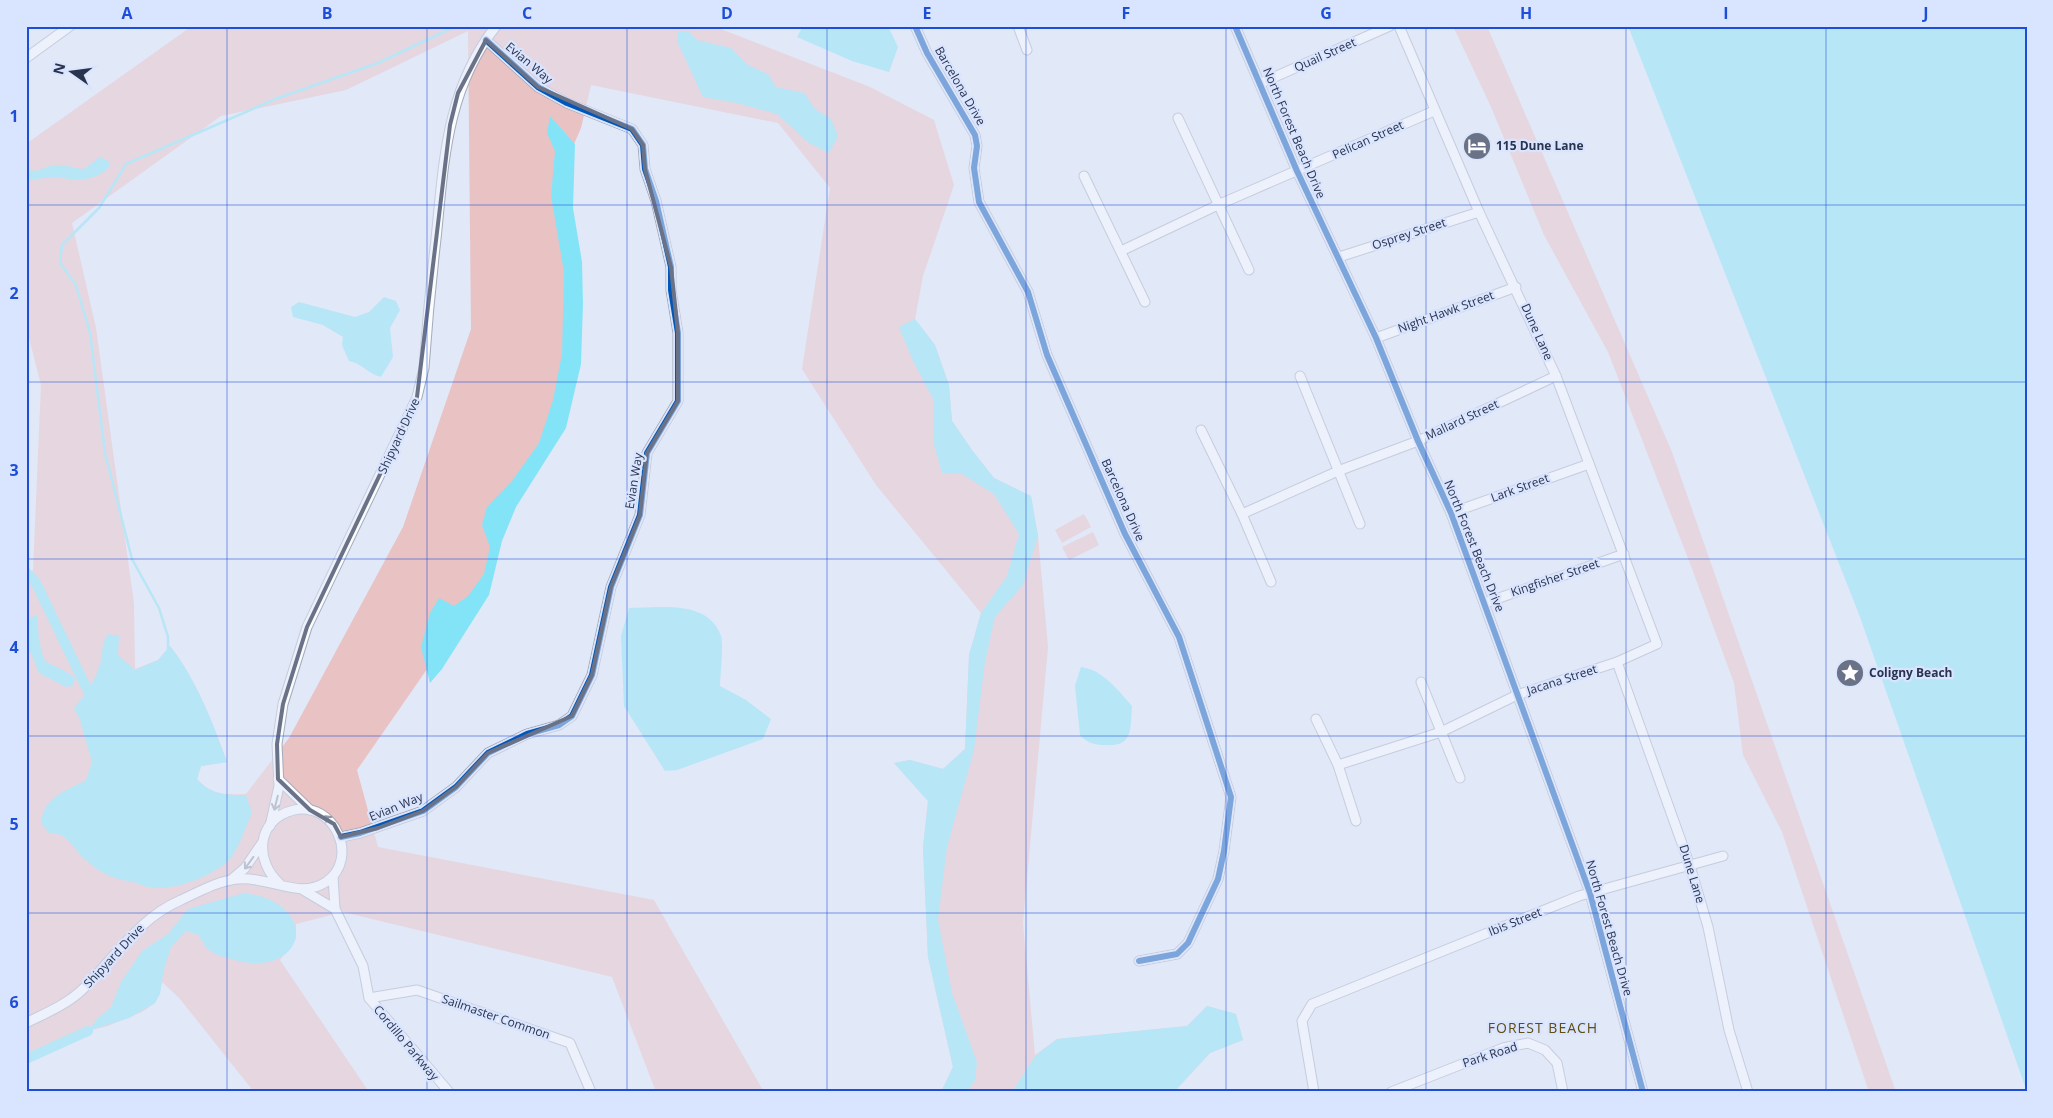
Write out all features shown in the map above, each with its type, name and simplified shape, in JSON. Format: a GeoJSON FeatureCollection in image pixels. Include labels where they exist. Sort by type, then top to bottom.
{"type":"FeatureCollection","features":[{"type":"Feature","properties":{"kind":"street"},"geometry":{"type":"LineString","coordinates":[[26,58],[70,26]]}},
{"type":"Feature","properties":{"kind":"street","name":"Shipyard Drive"},"geometry":{"type":"LineString","coordinates":[[270,826],[277,799],[276,744],[283,704],[308,627],[417,397],[424,368],[443,166],[450,125],[458,93],[470,66],[496,26]]}},
{"type":"Feature","properties":{"kind":"street","name":"Barcelona Drive"},"geometry":{"type":"LineString","coordinates":[[915,26],[927,53],[975,136],[977,146],[974,168],[979,202],[1028,292],[1047,355],[1124,534],[1179,637],[1231,797],[1224,851],[1218,879],[1188,943],[1177,954],[1139,961]]}},
{"type":"Feature","properties":{"kind":"street"},"geometry":{"type":"LineString","coordinates":[[1018,26],[1028,50]]}},
{"type":"Feature","properties":{"kind":"street","name":"North Forest Beach Drive"},"geometry":{"type":"LineString","coordinates":[[1235,26],[1297,171],[1376,338],[1418,441],[1451,513],[1590,893],[1643,1092]]}},
{"type":"Feature","properties":{"kind":"street","name":"Quail Street"},"geometry":{"type":"LineString","coordinates":[[1261,83],[1390,26]]}},
{"type":"Feature","properties":{"kind":"street","name":"Dune Lane"},"geometry":{"type":"LineString","coordinates":[[1399,26],[1479,212],[1516,287],[1556,376],[1657,644]]}},
{"type":"Feature","properties":{"kind":"street","name":"Evian Way"},"geometry":{"type":"LineString","coordinates":[[341,837],[369,831],[423,811],[456,787],[488,753],[527,734],[559,725],[572,716],[592,675],[611,587],[640,515],[648,453],[678,401],[678,333],[671,290],[671,267],[656,201],[645,169],[643,145],[632,129],[567,104],[538,88],[486,40]]}},
{"type":"Feature","properties":{"kind":"street","name":"Pelican Street"},"geometry":{"type":"LineString","coordinates":[[1121,251],[1220,204],[1434,111]]}},
{"type":"Feature","properties":{"kind":"street"},"geometry":{"type":"LineString","coordinates":[[1178,118],[1220,204],[1249,270]]}},
{"type":"Feature","properties":{"kind":"street"},"geometry":{"type":"LineString","coordinates":[[1084,176],[1145,302]]}},
{"type":"Feature","properties":{"kind":"street","name":"Osprey Street"},"geometry":{"type":"LineString","coordinates":[[1339,257],[1479,212]]}},
{"type":"Feature","properties":{"kind":"street","name":"Night Hawk Street"},"geometry":{"type":"LineString","coordinates":[[1376,338],[1516,287]]}},
{"type":"Feature","properties":{"kind":"street"},"geometry":{"type":"LineString","coordinates":[[1300,376],[1360,524]]}},
{"type":"Feature","properties":{"kind":"street","name":"Mallard Street"},"geometry":{"type":"LineString","coordinates":[[1242,514],[1338,471],[1418,441],[1556,376]]}},
{"type":"Feature","properties":{"kind":"street"},"geometry":{"type":"LineString","coordinates":[[1201,430],[1242,514],[1271,582]]}},
{"type":"Feature","properties":{"kind":"street","name":"Lark Street"},"geometry":{"type":"LineString","coordinates":[[1451,513],[1588,464]]}},
{"type":"Feature","properties":{"kind":"street","name":"Kingfisher Street"},"geometry":{"type":"LineString","coordinates":[[1485,603],[1624,554]]}},
{"type":"Feature","properties":{"kind":"street","name":"Jacana Street"},"geometry":{"type":"LineString","coordinates":[[1338,765],[1441,732],[1517,695],[1617,662],[1657,644]]}},
{"type":"Feature","properties":{"kind":"street","name":"Dune Lane"},"geometry":{"type":"LineString","coordinates":[[1617,662],[1690,866],[1708,927],[1729,1030],[1748,1092]]}},
{"type":"Feature","properties":{"kind":"street"},"geometry":{"type":"LineString","coordinates":[[1421,682],[1460,778]]}},
{"type":"Feature","properties":{"kind":"street"},"geometry":{"type":"LineString","coordinates":[[1316,719],[1338,765],[1356,821]]}},
{"type":"Feature","properties":{"kind":"street"},"geometry":{"type":"LineString","coordinates":[[278,779],[310,810],[329,820],[341,837],[342,857],[333,876],[315,888],[291,889],[280,884],[265,866],[262,854],[263,842],[270,826],[284,814],[296,810],[310,810]]}},
{"type":"Feature","properties":{"kind":"street","name":"Shipyard Drive"},"geometry":{"type":"LineString","coordinates":[[26,1023],[62,1005],[83,989],[137,929],[158,911],[230,880],[245,868],[263,842]]}},
{"type":"Feature","properties":{"kind":"street","name":"Ibis Street"},"geometry":{"type":"LineString","coordinates":[[1314,1092],[1302,1021],[1312,1004],[1590,893],[1723,856]]}},
{"type":"Feature","properties":{"kind":"street","name":"Cordillo Parkway"},"geometry":{"type":"LineString","coordinates":[[333,876],[334,909],[363,966],[369,998],[449,1092]]}},
{"type":"Feature","properties":{"kind":"street","name":"Shipyard Drive"},"geometry":{"type":"LineString","coordinates":[[230,880],[261,879],[280,884]]}},
{"type":"Feature","properties":{"kind":"street"},"geometry":{"type":"LineString","coordinates":[[303,890],[334,909]]}},
{"type":"Feature","properties":{"kind":"street","name":"Sailmaster Common"},"geometry":{"type":"LineString","coordinates":[[369,998],[417,990],[570,1043],[591,1092]]}},
{"type":"Feature","properties":{"kind":"street","name":"Park Road"},"geometry":{"type":"LineString","coordinates":[[1392,1092],[1504,1048],[1528,1043],[1545,1050],[1558,1063],[1563,1092]]}},
{"type":"Feature","properties":{"kind":"highlighted area"},"geometry":{"type":"Polygon","coordinates":[[[486,40],[538,87],[632,129],[643,145],[645,169],[671,267],[678,333],[678,401],[647,453],[640,515],[611,587],[592,675],[572,716],[488,753],[456,787],[423,811],[378,828],[341,837],[334,824],[310,810],[278,779],[277,744],[283,704],[307,627],[417,397],[450,125],[458,93],[486,40]]]}},
{"type":"Feature","properties":{"kind":"shaded area"},"geometry":{"type":"Polygon","coordinates":[[[192,26],[713,26],[870,87],[934,120],[954,185],[923,276],[915,319],[935,345],[949,385],[952,421],[994,478],[1031,496],[1038,536],[1048,647],[1023,923],[1035,1055],[1057,1039],[1187,1026],[1207,1006],[1236,1014],[1243,1040],[1210,1053],[1174,1092],[941,1092],[953,1067],[928,957],[923,848],[928,801],[894,763],[910,760],[943,769],[965,749],[969,655],[981,613],[876,485],[802,369],[830,188],[778,123],[591,85],[581,128],[564,167],[580,339],[556,435],[497,527],[491,577],[357,770],[378,847],[654,900],[764,1092],[656,1092],[612,977],[343,912],[296,924],[296,939],[280,960],[369,1092],[254,1092],[180,999],[162,982],[155,1003],[142,1012],[108,1026],[88,1031],[26,1059],[26,580],[33,570],[41,385],[26,326],[26,144],[192,26]],[[468,31],[346,90],[221,116],[72,223],[96,328],[134,604],[135,669],[158,660],[170,646],[188,673],[210,717],[227,762],[201,766],[197,779],[213,791],[225,794],[246,794],[289,738],[403,527],[471,329],[468,31]]]}},
{"type":"Feature","properties":{"kind":"shaded area"},"geometry":{"type":"Polygon","coordinates":[[[1453,26],[1487,26],[1672,452],[1896,1092],[1869,1092],[1782,832],[1743,755],[1734,683],[1608,352],[1544,235],[1491,107],[1453,26]]]}},
{"type":"Feature","properties":{"kind":"shaded area"},"geometry":{"type":"Polygon","coordinates":[[[1084,514],[1091,527],[1062,543],[1055,530],[1084,514]]]}},
{"type":"Feature","properties":{"kind":"shaded area"},"geometry":{"type":"Polygon","coordinates":[[[1093,532],[1099,545],[1069,560],[1062,547],[1093,532]]]}},
{"type":"Feature","properties":{"kind":"water"},"geometry":{"type":"Polygon","coordinates":[[[803,26],[888,26],[898,47],[889,72],[852,61],[797,37],[803,26]]]}},
{"type":"Feature","properties":{"kind":"water"},"geometry":{"type":"Polygon","coordinates":[[[1628,26],[2027,26],[2027,1092],[1860,617],[1628,26]]]}},
{"type":"Feature","properties":{"kind":"water"},"geometry":{"type":"Polygon","coordinates":[[[678,31],[688,31],[697,40],[731,48],[748,65],[768,74],[776,87],[804,93],[815,109],[831,119],[838,136],[829,153],[809,143],[777,114],[737,103],[703,97],[677,41],[678,31]]]}},
{"type":"Feature","properties":{"kind":"water"},"geometry":{"type":"Polygon","coordinates":[[[550,116],[575,144],[573,208],[582,262],[581,364],[566,428],[516,507],[502,541],[489,595],[442,669],[430,683],[421,647],[430,613],[439,598],[454,606],[468,596],[484,574],[490,547],[482,525],[487,507],[512,481],[539,443],[553,400],[562,354],[564,272],[551,196],[555,151],[547,133],[550,116]]]}},
{"type":"Feature","properties":{"kind":"water"},"geometry":{"type":"Polygon","coordinates":[[[100,157],[108,161],[110,165],[104,172],[94,177],[74,180],[58,177],[26,179],[26,168],[37,171],[58,165],[84,169],[100,157]]]}},
{"type":"Feature","properties":{"kind":"water"},"geometry":{"type":"Polygon","coordinates":[[[384,297],[396,301],[400,310],[390,328],[393,357],[381,377],[349,361],[342,345],[343,337],[323,325],[293,317],[291,307],[299,302],[355,317],[369,312],[384,297]]]}},
{"type":"Feature","properties":{"kind":"water"},"geometry":{"type":"Polygon","coordinates":[[[915,319],[935,345],[949,385],[952,421],[994,478],[1031,496],[1038,536],[1023,585],[995,617],[985,662],[974,750],[947,847],[938,919],[952,993],[977,1062],[975,1081],[966,1092],[941,1092],[953,1067],[928,957],[923,848],[928,801],[894,763],[910,760],[943,769],[965,749],[969,655],[981,613],[1007,576],[1019,534],[994,494],[962,474],[942,473],[933,441],[933,399],[913,361],[899,327],[915,319]]]}},
{"type":"Feature","properties":{"kind":"water"},"geometry":{"type":"Polygon","coordinates":[[[629,608],[681,608],[705,616],[715,624],[722,641],[720,686],[746,700],[771,719],[763,739],[677,770],[665,771],[624,706],[621,636],[629,608]]]}},
{"type":"Feature","properties":{"kind":"water"},"geometry":{"type":"Polygon","coordinates":[[[37,615],[39,641],[44,660],[75,678],[73,686],[66,687],[39,673],[26,641],[26,620],[37,615]]]}},
{"type":"Feature","properties":{"kind":"water"},"geometry":{"type":"Polygon","coordinates":[[[108,634],[119,636],[118,655],[135,670],[158,660],[170,646],[196,687],[227,762],[201,766],[197,779],[208,788],[219,793],[246,795],[252,813],[232,856],[212,872],[191,882],[158,888],[114,877],[97,869],[81,856],[66,838],[56,833],[49,833],[41,823],[46,807],[51,801],[63,792],[86,780],[92,762],[80,720],[74,708],[87,691],[97,673],[108,634]]]}},
{"type":"Feature","properties":{"kind":"water"},"geometry":{"type":"Polygon","coordinates":[[[1081,667],[1103,676],[1116,687],[1132,706],[1129,735],[1121,743],[1114,745],[1095,744],[1088,742],[1080,735],[1075,686],[1081,667]]]}},
{"type":"Feature","properties":{"kind":"water"},"geometry":{"type":"Polygon","coordinates":[[[244,893],[269,900],[286,911],[295,924],[295,938],[289,951],[276,960],[256,963],[231,959],[211,952],[199,935],[186,931],[171,947],[164,969],[160,994],[155,1003],[129,1018],[88,1031],[98,1018],[111,1007],[121,982],[142,951],[168,934],[188,909],[244,893]]]}},
{"type":"Feature","properties":{"kind":"water"},"geometry":{"type":"Polygon","coordinates":[[[1207,1006],[1236,1014],[1243,1040],[1210,1053],[1174,1092],[1012,1092],[1035,1056],[1057,1039],[1187,1026],[1207,1006]]]}},
{"type":"Feature","properties":{"kind":"waterway"},"geometry":{"type":"LineString","coordinates":[[168,651],[168,637],[159,608],[132,559],[105,453],[90,333],[76,285],[60,263],[62,245],[99,208],[126,164],[278,98],[378,63],[456,26]]}},
{"type":"Feature","properties":{"kind":"waterway"},"geometry":{"type":"LineString","coordinates":[[26,572],[36,583],[88,691]]}},
{"type":"Feature","properties":{"kind":"waterway"},"geometry":{"type":"LineString","coordinates":[[26,1059],[88,1031]]}},
{"type":"Feature","properties":{"kind":"cycle path"},"geometry":{"type":"LineString","coordinates":[[915,26],[927,53],[975,135],[977,146],[974,168],[979,202],[1028,292],[1047,355],[1125,534],[1179,637],[1231,797],[1224,851],[1218,879],[1188,943],[1177,954],[1139,961]]}},
{"type":"Feature","properties":{"kind":"cycle path"},"geometry":{"type":"LineString","coordinates":[[1235,26],[1297,171],[1376,338],[1418,441],[1451,513],[1590,893],[1643,1092]]}},
{"type":"Feature","properties":{"kind":"cycle path"},"geometry":{"type":"LineString","coordinates":[[341,837],[360,833],[423,811],[456,787],[488,753],[527,734],[559,725],[572,716],[592,675],[611,587],[640,515],[647,453],[678,401],[678,333],[671,290],[671,267],[656,201],[645,169],[643,145],[632,129],[567,103],[538,87],[486,40]]}},
{"type":"Feature","properties":{"kind":"place","name":"115 Dune Lane"},"geometry":{"type":"Point","coordinates":[1477,146]}},
{"type":"Feature","properties":{"kind":"place","name":"Coligny Beach"},"geometry":{"type":"Point","coordinates":[1850,673]}},
{"type":"Feature","properties":{"kind":"district","name":"FOREST BEACH"},"geometry":{"type":"Point","coordinates":[1543,1028]}}]}
